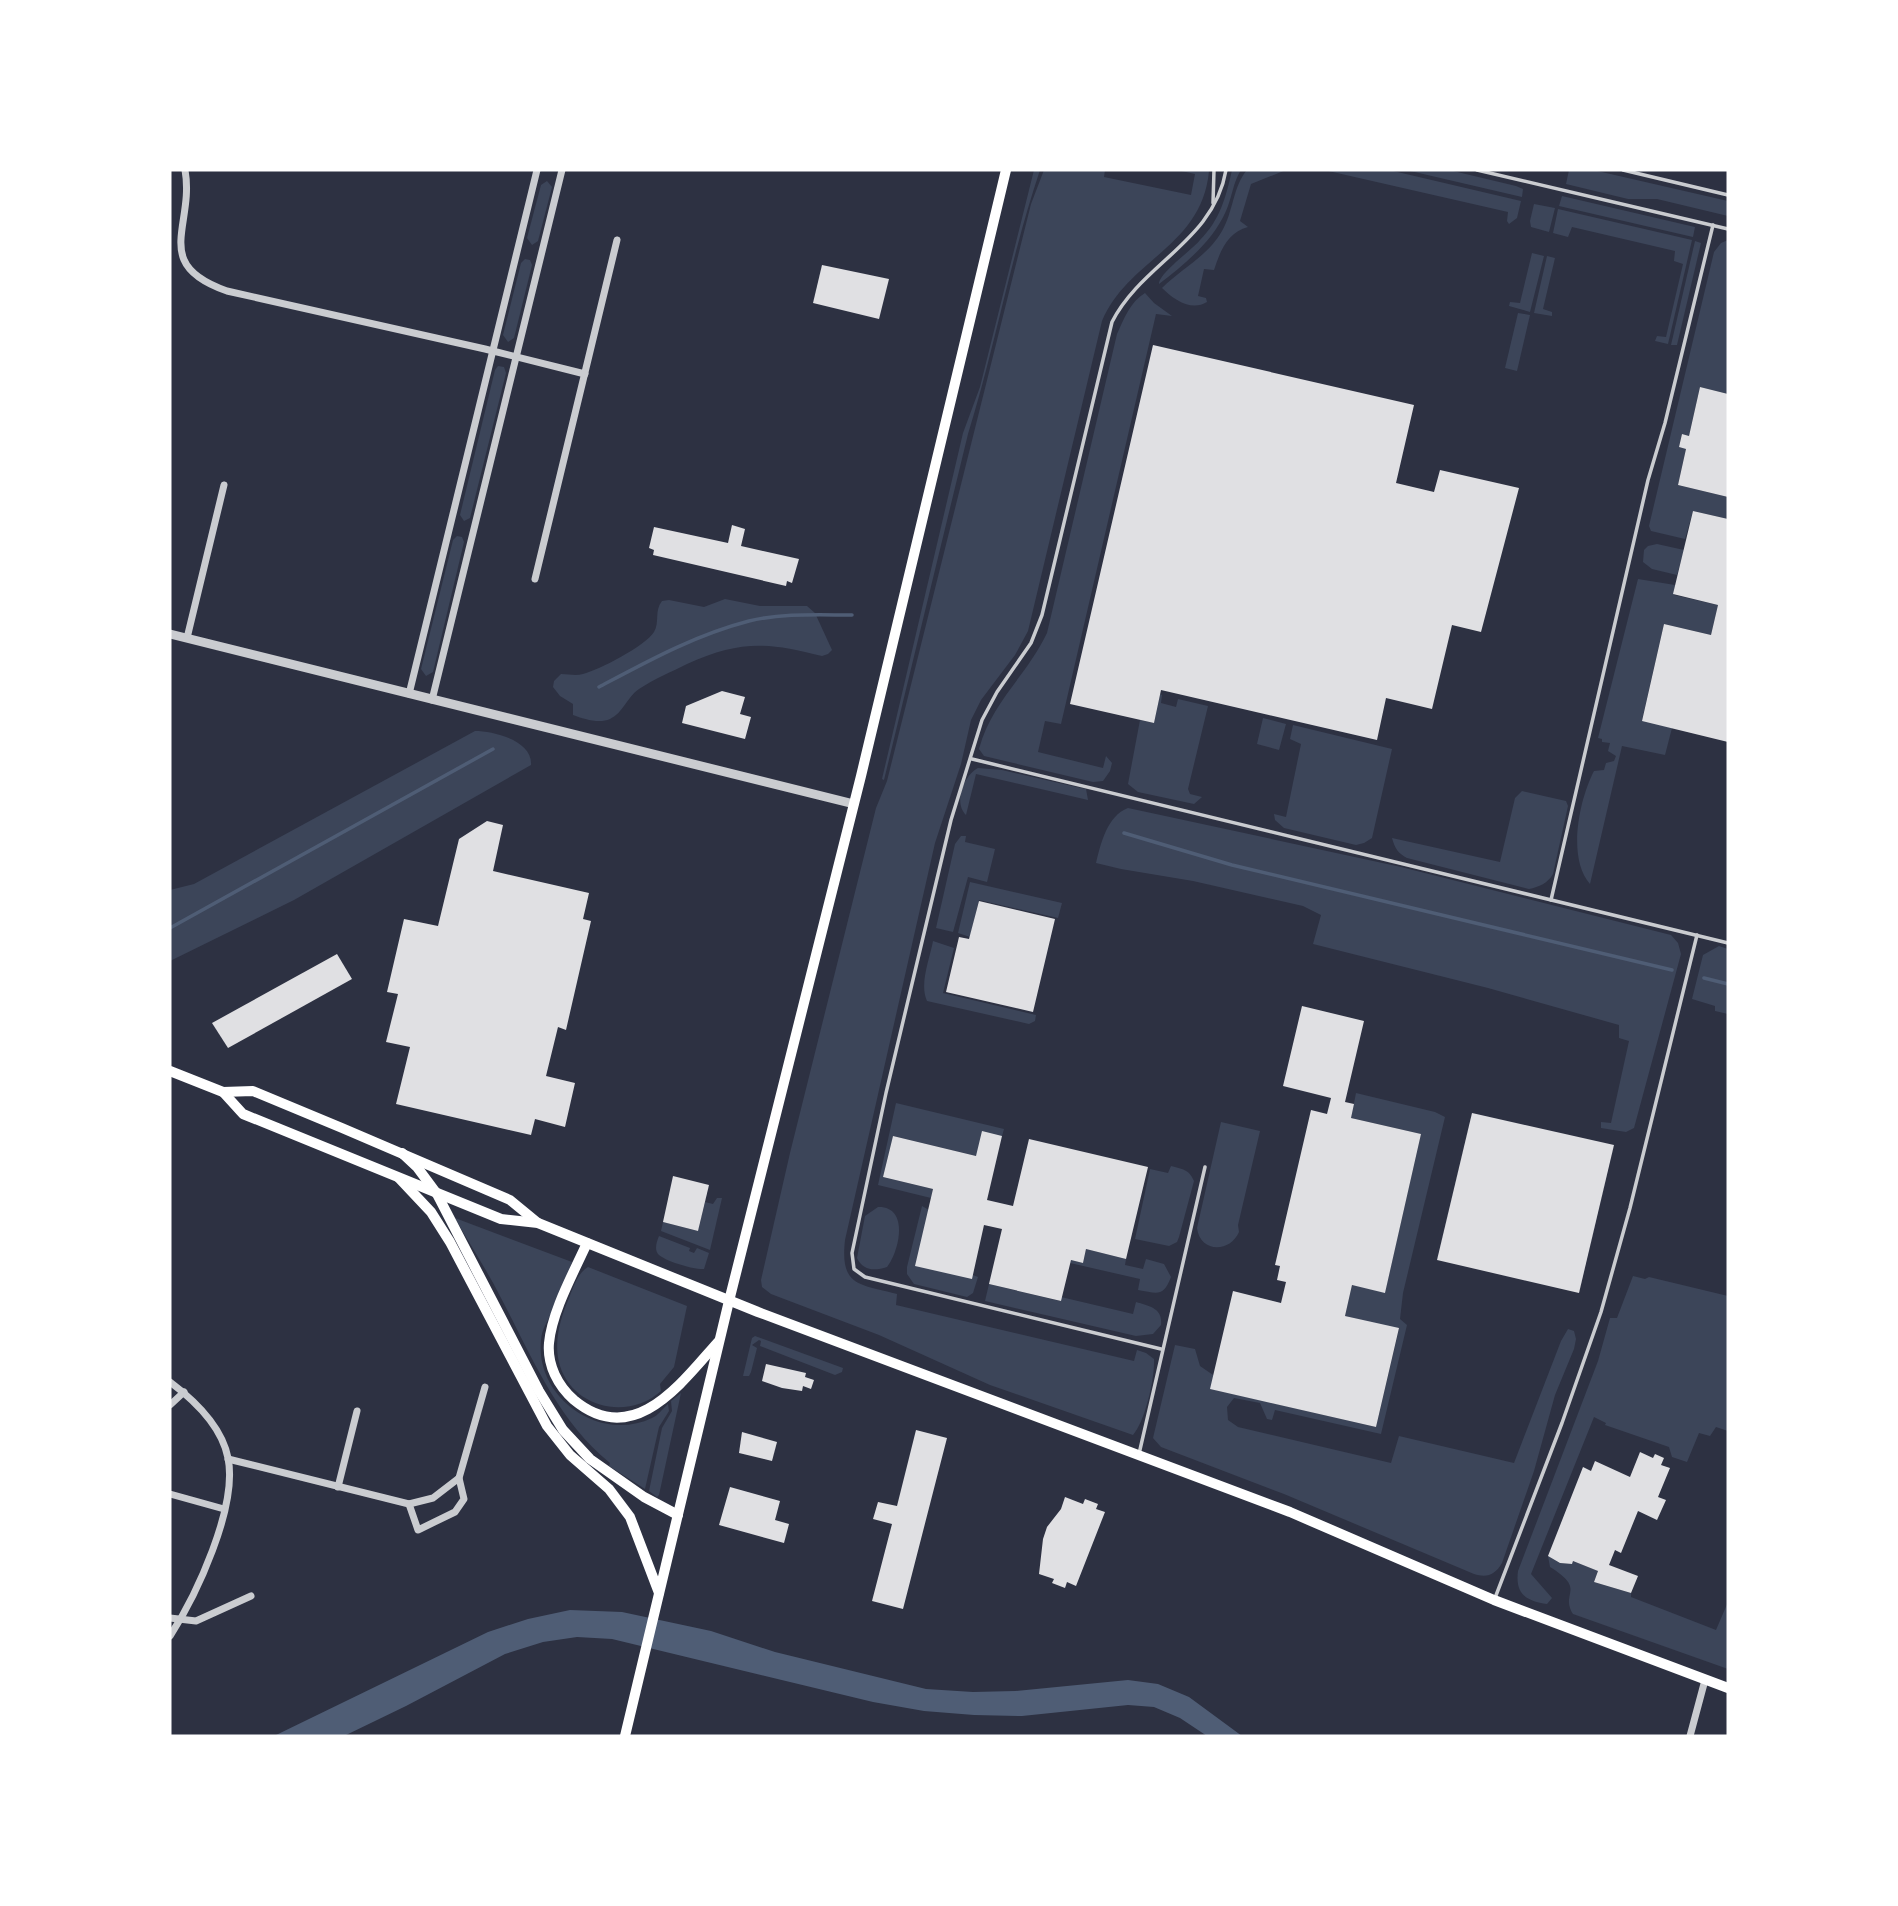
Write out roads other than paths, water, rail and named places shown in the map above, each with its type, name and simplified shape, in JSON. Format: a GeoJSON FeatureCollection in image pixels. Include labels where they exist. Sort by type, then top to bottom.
{"type":"FeatureCollection","features":[{"type":"Feature","properties":{"kind":"main road"},"geometry":{"type":"LineString","coordinates":[[625,1736],[729,1301],[854,804],[1006,170]]}},
{"type":"Feature","properties":{"kind":"main road"},"geometry":{"type":"LineString","coordinates":[[170,1071],[223,1092],[253,1091],[510,1199],[538,1223]]}},
{"type":"Feature","properties":{"kind":"main road"},"geometry":{"type":"LineString","coordinates":[[223,1092],[243,1114],[437,1194],[501,1219],[538,1223],[729,1301],[1332,1529],[1494,1600],[1728,1688]]}},
{"type":"Feature","properties":{"kind":"main road"},"geometry":{"type":"LineString","coordinates":[[402,1153],[417,1167],[437,1194],[539,1391],[563,1430],[590,1459],[644,1497],[678,1515]]}},
{"type":"Feature","properties":{"kind":"main road"},"geometry":{"type":"LineString","coordinates":[[399,1178],[431,1212],[450,1242],[536,1410],[570,1455],[609,1489],[630,1517],[659,1593]]}},
{"type":"Feature","properties":{"kind":"main road"},"geometry":{"type":"LineString","coordinates":[[587,1243],[555,1316],[549,1339],[553,1370],[567,1394],[578,1403],[589,1410],[610,1415],[631,1416],[645,1412],[674,1390],[720,1339]]}},
{"type":"Feature","properties":{"kind":"street"},"geometry":{"type":"LineString","coordinates":[[186,170],[187,197],[180,241],[185,262],[196,277],[227,291],[585,374]]}},
{"type":"Feature","properties":{"kind":"street"},"geometry":{"type":"LineString","coordinates":[[409,694],[537,170]]}},
{"type":"Feature","properties":{"kind":"street"},"geometry":{"type":"LineString","coordinates":[[432,700],[562,170]]}},
{"type":"Feature","properties":{"kind":"street"},"geometry":{"type":"LineString","coordinates":[[535,579],[617,240]]}},
{"type":"Feature","properties":{"kind":"street"},"geometry":{"type":"LineString","coordinates":[[187,638],[223,485]]}},
{"type":"Feature","properties":{"kind":"street"},"geometry":{"type":"LineString","coordinates":[[170,634],[854,804]]}},
{"type":"Feature","properties":{"kind":"street"},"geometry":{"type":"LineString","coordinates":[[170,1382],[184,1392],[216,1431],[228,1459],[229,1487],[202,1579],[170,1636]]}},
{"type":"Feature","properties":{"kind":"street"},"geometry":{"type":"LineString","coordinates":[[409,1504],[418,1530],[455,1511],[464,1499],[459,1478],[485,1387]]}},
{"type":"Feature","properties":{"kind":"street"},"geometry":{"type":"LineString","coordinates":[[170,1405],[184,1392]]}},
{"type":"Feature","properties":{"kind":"street"},"geometry":{"type":"LineString","coordinates":[[338,1487],[357,1411]]}},
{"type":"Feature","properties":{"kind":"street"},"geometry":{"type":"LineString","coordinates":[[228,1459],[409,1504],[433,1498],[459,1478]]}},
{"type":"Feature","properties":{"kind":"street"},"geometry":{"type":"LineString","coordinates":[[170,1494],[224,1509]]}},
{"type":"Feature","properties":{"kind":"street"},"geometry":{"type":"LineString","coordinates":[[170,1618],[196,1621],[251,1596]]}},
{"type":"Feature","properties":{"kind":"street"},"geometry":{"type":"LineString","coordinates":[[1690,1736],[1705,1680]]}},
{"type":"Feature","properties":{"kind":"lane"},"geometry":{"type":"LineString","coordinates":[[1213,203],[1214,170]]}},
{"type":"Feature","properties":{"kind":"lane"},"geometry":{"type":"LineString","coordinates":[[1161,1349],[864,1277],[854,1269],[852,1253],[886,1093],[951,820],[982,720],[1031,643],[1042,615],[1112,322],[1125,300],[1203,224],[1223,187],[1226,170]]}},
{"type":"Feature","properties":{"kind":"lane"},"geometry":{"type":"LineString","coordinates":[[1477,170],[1728,229]]}},
{"type":"Feature","properties":{"kind":"lane"},"geometry":{"type":"LineString","coordinates":[[1623,170],[1728,195]]}},
{"type":"Feature","properties":{"kind":"lane"},"geometry":{"type":"LineString","coordinates":[[1551,900],[1648,480],[1665,423],[1713,225]]}},
{"type":"Feature","properties":{"kind":"lane"},"geometry":{"type":"LineString","coordinates":[[971,758],[1728,943]]}},
{"type":"Feature","properties":{"kind":"lane"},"geometry":{"type":"LineString","coordinates":[[1494,1600],[1562,1423],[1605,1299],[1697,935]]}},
{"type":"Feature","properties":{"kind":"lane"},"geometry":{"type":"LineString","coordinates":[[1139,1456],[1161,1349],[1205,1167]]}},
{"type":"Feature","properties":{"kind":"waterway"},"geometry":{"type":"LineString","coordinates":[[599,687],[691,641],[749,621],[787,616],[852,615]]}},
{"type":"Feature","properties":{"kind":"waterway"},"geometry":{"type":"LineString","coordinates":[[170,928],[493,749]]}},
{"type":"Feature","properties":{"kind":"waterway"},"geometry":{"type":"LineString","coordinates":[[1124,833],[1232,865],[1672,970]]}},
{"type":"Feature","properties":{"kind":"waterway"},"geometry":{"type":"LineString","coordinates":[[1704,978],[1728,984]]}}]}
